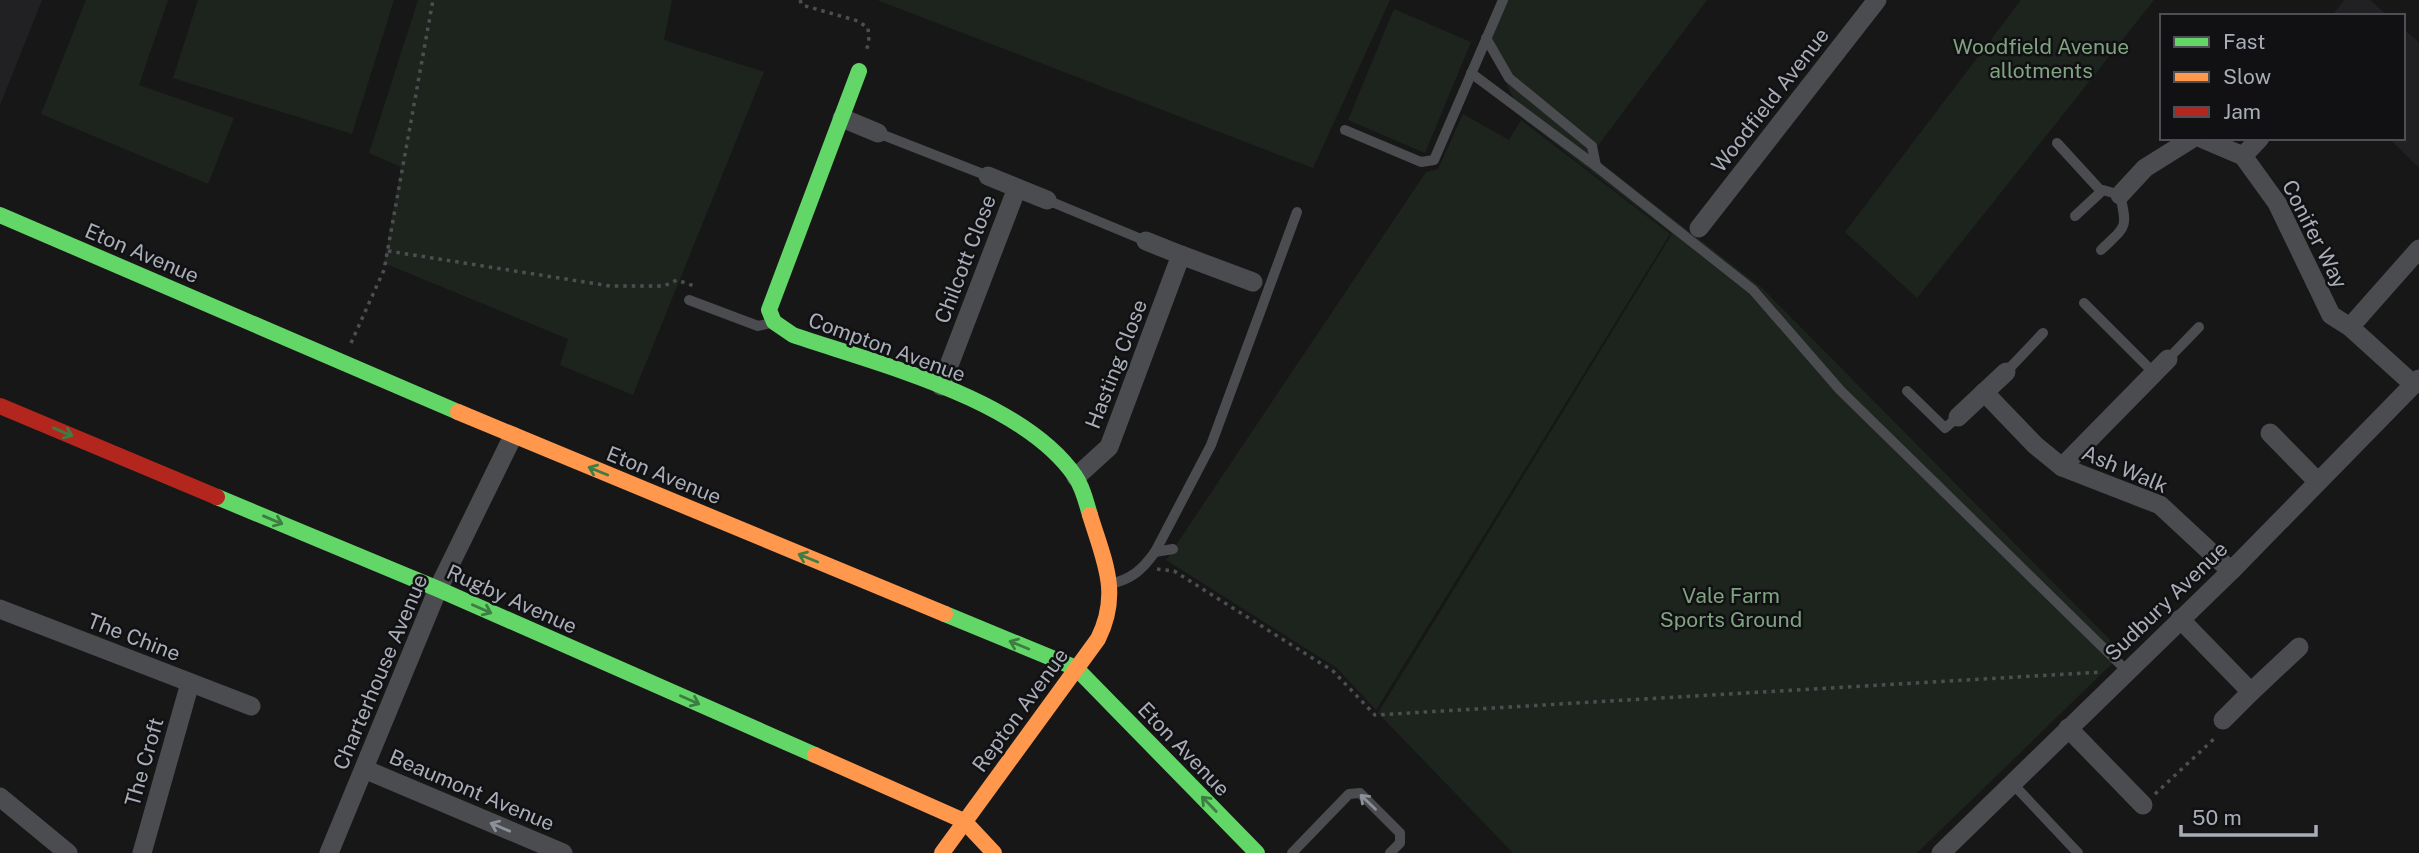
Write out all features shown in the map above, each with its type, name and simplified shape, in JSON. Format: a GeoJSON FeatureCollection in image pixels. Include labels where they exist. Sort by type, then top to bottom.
{"type":"FeatureCollection","features":[{"type":"Feature","properties":{"kind":"street","name":"Woodfield Avenue"},"geometry":{"type":"LineString","coordinates":[[1699,228],[1877,0]]}},
{"type":"Feature","properties":{"kind":"street"},"geometry":{"type":"LineString","coordinates":[[774,322],[769,310],[859,71]]}},
{"type":"Feature","properties":{"kind":"street"},"geometry":{"type":"LineString","coordinates":[[842,118],[878,133]]}},
{"type":"Feature","properties":{"kind":"street"},"geometry":{"type":"LineString","coordinates":[[2110,193],[2190,140]]}},
{"type":"Feature","properties":{"kind":"street"},"geometry":{"type":"LineString","coordinates":[[2206,140],[2243,156],[2258,140]]}},
{"type":"Feature","properties":{"kind":"street","name":"Conifer Way"},"geometry":{"type":"LineString","coordinates":[[2243,156],[2277,203],[2331,315],[2350,327],[2417,382]]}},
{"type":"Feature","properties":{"kind":"street","name":"Chilcott Close"},"geometry":{"type":"LineString","coordinates":[[988,176],[1047,200]]}},
{"type":"Feature","properties":{"kind":"street","name":"Chilcott Close"},"geometry":{"type":"LineString","coordinates":[[941,386],[1017,188]]}},
{"type":"Feature","properties":{"kind":"street","name":"Eton Avenue"},"geometry":{"type":"LineString","coordinates":[[0,215],[513,436],[1076,668],[1256,853]]}},
{"type":"Feature","properties":{"kind":"street"},"geometry":{"type":"LineString","coordinates":[[1146,241],[1253,282]]}},
{"type":"Feature","properties":{"kind":"street","name":"Conifer Way"},"geometry":{"type":"LineString","coordinates":[[2350,327],[2419,249]]}},
{"type":"Feature","properties":{"kind":"street","name":"Hasting Close"},"geometry":{"type":"LineString","coordinates":[[1076,477],[1109,447],[1181,255]]}},
{"type":"Feature","properties":{"kind":"street","name":"Compton Avenue"},"geometry":{"type":"LineString","coordinates":[[774,322],[793,335],[941,386],[1017,422],[1054,450],[1076,477],[1110,584]]}},
{"type":"Feature","properties":{"kind":"street","name":"Ash Walk"},"geometry":{"type":"LineString","coordinates":[[2062,467],[2161,366]]}},
{"type":"Feature","properties":{"kind":"street"},"geometry":{"type":"LineString","coordinates":[[1958,417],[2006,372]]}},
{"type":"Feature","properties":{"kind":"street","name":"Sudbury Avenue"},"geometry":{"type":"LineString","coordinates":[[1941,853],[2126,670],[2231,571],[2417,382]]}},
{"type":"Feature","properties":{"kind":"street","name":"Ash Walk"},"geometry":{"type":"LineString","coordinates":[[1984,393],[2035,445],[2062,467],[2160,505],[2231,571]]}},
{"type":"Feature","properties":{"kind":"street","name":"Rugby Avenue"},"geometry":{"type":"LineString","coordinates":[[0,406],[438,589],[964,821],[994,853]]}},
{"type":"Feature","properties":{"kind":"street"},"geometry":{"type":"LineString","coordinates":[[2270,433],[2318,482]]}},
{"type":"Feature","properties":{"kind":"street","name":"Charterhouse Avenue"},"geometry":{"type":"LineString","coordinates":[[329,853],[438,589],[513,436]]}},
{"type":"Feature","properties":{"kind":"street","name":"Repton Avenue"},"geometry":{"type":"LineString","coordinates":[[942,853],[1098,639],[1109,613],[1110,584]]}},
{"type":"Feature","properties":{"kind":"street","name":"The Chine"},"geometry":{"type":"LineString","coordinates":[[0,609],[251,706]]}},
{"type":"Feature","properties":{"kind":"street"},"geometry":{"type":"LineString","coordinates":[[2180,619],[2251,692]]}},
{"type":"Feature","properties":{"kind":"street"},"geometry":{"type":"LineString","coordinates":[[2223,720],[2299,647]]}},
{"type":"Feature","properties":{"kind":"street","name":"The Croft"},"geometry":{"type":"LineString","coordinates":[[142,853],[190,683]]}},
{"type":"Feature","properties":{"kind":"street"},"geometry":{"type":"LineString","coordinates":[[2068,728],[2143,805]]}},
{"type":"Feature","properties":{"kind":"street","name":"Beaumont Avenue"},"geometry":{"type":"LineString","coordinates":[[364,769],[563,853]]}},
{"type":"Feature","properties":{"kind":"street"},"geometry":{"type":"LineString","coordinates":[[0,797],[68,853]]}},
{"type":"Feature","properties":{"kind":"lane"},"geometry":{"type":"LineString","coordinates":[[1345,130],[1421,162],[1434,160],[1503,0]]}},
{"type":"Feature","properties":{"kind":"lane"},"geometry":{"type":"LineString","coordinates":[[1486,38],[1508,78],[1592,146],[1596,166]]}},
{"type":"Feature","properties":{"kind":"lane"},"geometry":{"type":"LineString","coordinates":[[1471,73],[1596,166],[1753,290],[1849,398],[2126,670]]}},
{"type":"Feature","properties":{"kind":"lane"},"geometry":{"type":"LineString","coordinates":[[878,133],[988,176]]}},
{"type":"Feature","properties":{"kind":"lane"},"geometry":{"type":"LineString","coordinates":[[2057,143],[2110,193],[2126,221],[2124,228],[2101,250]]}},
{"type":"Feature","properties":{"kind":"lane"},"geometry":{"type":"LineString","coordinates":[[2075,216],[2110,193]]}},
{"type":"Feature","properties":{"kind":"lane"},"geometry":{"type":"LineString","coordinates":[[1047,200],[1146,241]]}},
{"type":"Feature","properties":{"kind":"lane"},"geometry":{"type":"LineString","coordinates":[[1110,584],[1136,575],[1155,552],[1211,445],[1297,212]]}},
{"type":"Feature","properties":{"kind":"lane"},"geometry":{"type":"LineString","coordinates":[[689,300],[758,326],[774,322]]}},
{"type":"Feature","properties":{"kind":"lane"},"geometry":{"type":"LineString","coordinates":[[2084,303],[2161,366],[2199,327]]}},
{"type":"Feature","properties":{"kind":"lane"},"geometry":{"type":"LineString","coordinates":[[2006,372],[2043,333]]}},
{"type":"Feature","properties":{"kind":"lane"},"geometry":{"type":"LineString","coordinates":[[1907,391],[1945,428],[1958,417]]}},
{"type":"Feature","properties":{"kind":"lane"},"geometry":{"type":"LineString","coordinates":[[1155,552],[1173,549]]}},
{"type":"Feature","properties":{"kind":"lane"},"geometry":{"type":"LineString","coordinates":[[2012,783],[2078,853]]}},
{"type":"Feature","properties":{"kind":"lane"},"geometry":{"type":"LineString","coordinates":[[1292,853],[1349,794],[1360,793],[1400,834],[1400,843],[1390,853]]}},
{"type":"Feature","properties":{"kind":"path"},"geometry":{"type":"LineString","coordinates":[[342,361],[376,289],[388,251],[433,0]]}},
{"type":"Feature","properties":{"kind":"path"},"geometry":{"type":"LineString","coordinates":[[800,0],[803,5],[858,21],[868,28],[870,41],[859,71]]}},
{"type":"Feature","properties":{"kind":"path"},"geometry":{"type":"LineString","coordinates":[[388,251],[610,286],[664,286],[677,280],[684,282]]}},
{"type":"Feature","properties":{"kind":"path"},"geometry":{"type":"LineString","coordinates":[[1144,567],[1174,571],[1322,663],[1375,715],[2126,670]]}},
{"type":"Feature","properties":{"kind":"path"},"geometry":{"type":"LineString","coordinates":[[2143,805],[2223,730],[2223,720]]}},
{"type":"Feature","properties":{"kind":"shaded area"},"geometry":{"type":"Polygon","coordinates":[[[0,0],[42,0],[0,105],[0,0]]]}},
{"type":"Feature","properties":{"kind":"shaded area"},"geometry":{"type":"Polygon","coordinates":[[[2344,0],[2370,0],[2386,14],[2334,14],[2344,0]]]}},
{"type":"Feature","properties":{"kind":"shaded area"},"geometry":{"type":"Polygon","coordinates":[[[2405,31],[2419,42],[2419,168],[2391,140],[2405,140],[2405,31]]]}},
{"type":"Feature","properties":{"kind":"green space"},"geometry":{"type":"Polygon","coordinates":[[[86,0],[168,0],[139,85],[234,118],[208,184],[41,114],[86,0]]]}},
{"type":"Feature","properties":{"kind":"green space"},"geometry":{"type":"Polygon","coordinates":[[[198,0],[394,0],[352,134],[173,78],[198,0]]]}},
{"type":"Feature","properties":{"kind":"green space"},"geometry":{"type":"Polygon","coordinates":[[[418,0],[672,0],[664,40],[764,72],[633,395],[560,365],[568,339],[384,263],[401,167],[369,153],[418,0]]]}},
{"type":"Feature","properties":{"kind":"green space"},"geometry":{"type":"Polygon","coordinates":[[[877,0],[1390,0],[1313,168],[877,0]]]}},
{"type":"Feature","properties":{"kind":"green space","name":"Vale Farm Sports Ground"},"geometry":{"type":"Polygon","coordinates":[[[1498,0],[1707,0],[1591,155],[1762,288],[2123,653],[1917,853],[1513,853],[1378,713],[1672,234],[1523,119],[1484,35],[1498,0]]]}},
{"type":"Feature","properties":{"kind":"green space","name":"Woodfield Avenue allotments"},"geometry":{"type":"Polygon","coordinates":[[[2021,0],[2154,0],[1917,298],[1845,232],[2021,0]]]}},
{"type":"Feature","properties":{"kind":"green space"},"geometry":{"type":"Polygon","coordinates":[[[1394,9],[1471,42],[1425,153],[1348,120],[1394,9]]]}},
{"type":"Feature","properties":{"kind":"green space"},"geometry":{"type":"Polygon","coordinates":[[[1463,114],[1509,140],[1521,120],[1670,234],[1376,710],[1337,668],[1166,560],[1426,172],[1438,169],[1463,114]]]}},
{"type":"Feature","properties":{"kind":"traffic: fast"},"geometry":{"type":"LineString","coordinates":[[859,71],[769,310],[774,322],[793,335],[946,388],[985,405],[1021,426],[1051,449],[1075,476],[1090,515]]}},
{"type":"Feature","properties":{"kind":"traffic: fast"},"geometry":{"type":"LineString","coordinates":[[0,215],[458,412]]}},
{"type":"Feature","properties":{"kind":"traffic: fast"},"geometry":{"type":"LineString","coordinates":[[217,497],[438,589],[815,755]]}},
{"type":"Feature","properties":{"kind":"traffic: fast"},"geometry":{"type":"LineString","coordinates":[[945,614],[1076,668],[1257,853]]}},
{"type":"Feature","properties":{"kind":"traffic: slow"},"geometry":{"type":"LineString","coordinates":[[458,412],[945,614]]}},
{"type":"Feature","properties":{"kind":"traffic: slow"},"geometry":{"type":"LineString","coordinates":[[942,853],[1098,639],[1105,622],[1109,592],[1105,562],[1090,515]]}},
{"type":"Feature","properties":{"kind":"traffic: slow"},"geometry":{"type":"LineString","coordinates":[[815,755],[964,821],[994,853]]}},
{"type":"Feature","properties":{"kind":"traffic: jam"},"geometry":{"type":"LineString","coordinates":[[0,406],[217,497]]}}]}
